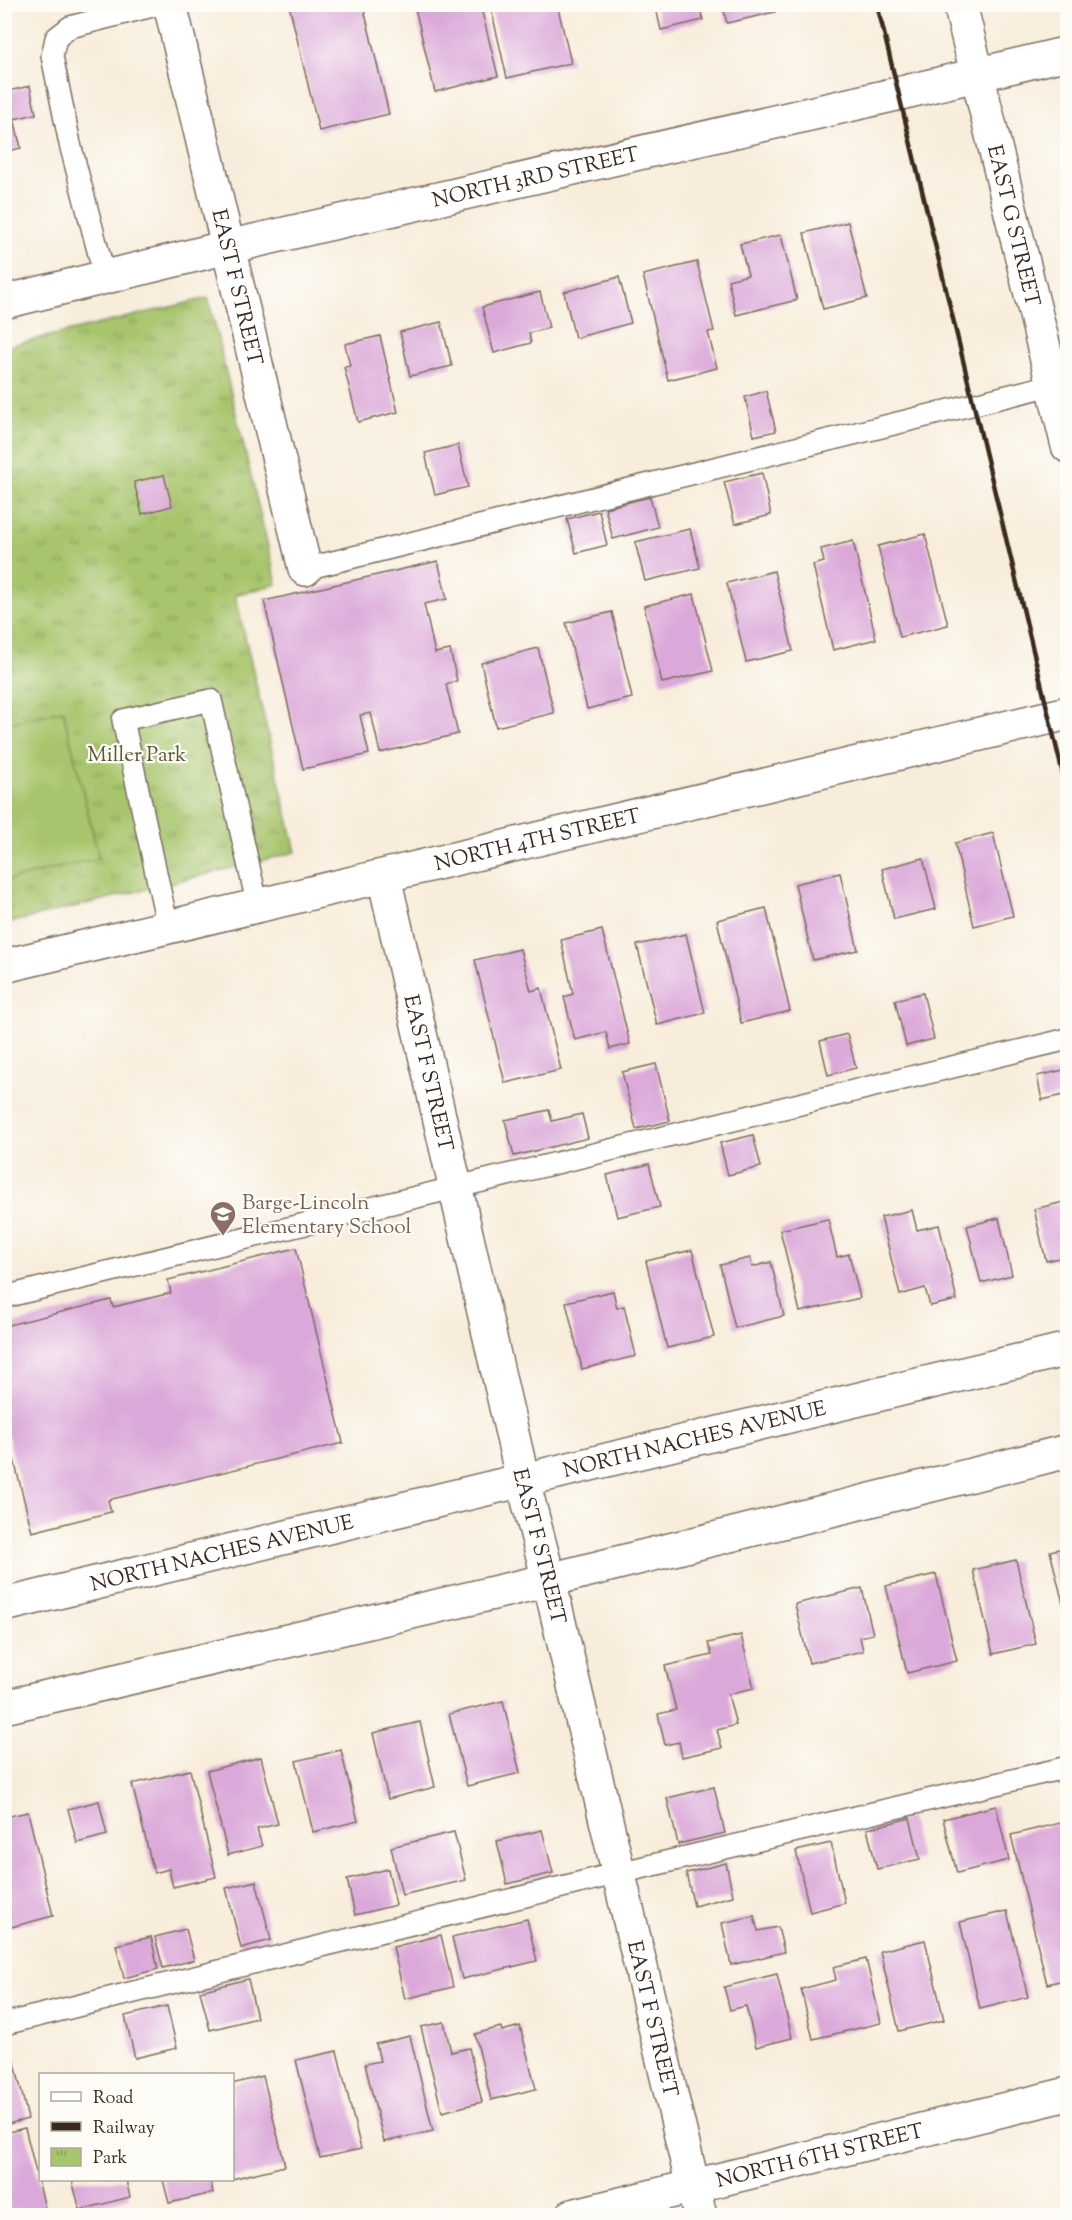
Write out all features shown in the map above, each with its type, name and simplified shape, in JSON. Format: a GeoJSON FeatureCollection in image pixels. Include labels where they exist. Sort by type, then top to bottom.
{"type":"FeatureCollection","features":[{"type":"Feature","properties":{"kind":"street","name":"EAST F STREET"},"geometry":{"type":"LineString","coordinates":[[170,4],[305,569]]}},
{"type":"Feature","properties":{"kind":"street","name":"EAST G STREET"},"geometry":{"type":"LineString","coordinates":[[960,4],[1060,383],[1068,446]]}},
{"type":"Feature","properties":{"kind":"street","name":"NORTH 3RD STREET"},"geometry":{"type":"LineString","coordinates":[[4,302],[228,247],[863,102],[1068,52]]}},
{"type":"Feature","properties":{"kind":"street","name":"NORTH 4TH STREET"},"geometry":{"type":"LineString","coordinates":[[4,966],[1068,713]]}},
{"type":"Feature","properties":{"kind":"street","name":"EAST F STREET"},"geometry":{"type":"LineString","coordinates":[[384,877],[523,1481],[549,1580],[697,2201]]}},
{"type":"Feature","properties":{"kind":"street","name":"NORTH NACHES AVENUE"},"geometry":{"type":"LineString","coordinates":[[4,1605],[1068,1349]]}},
{"type":"Feature","properties":{"kind":"street"},"geometry":{"type":"LineString","coordinates":[[4,1707],[549,1580],[1068,1451]]}},
{"type":"Feature","properties":{"kind":"street","name":"NORTH 6TH STREET"},"geometry":{"type":"LineString","coordinates":[[572,2216],[697,2201],[1068,2094]]}},
{"type":"Feature","properties":{"kind":"lane"},"geometry":{"type":"LineString","coordinates":[[105,277],[70,144],[52,56],[56,38],[70,27],[160,4]]}},
{"type":"Feature","properties":{"kind":"lane"},"geometry":{"type":"LineString","coordinates":[[305,569],[1060,383]]}},
{"type":"Feature","properties":{"kind":"lane"},"geometry":{"type":"LineString","coordinates":[[168,928],[123,720],[211,700],[258,907]]}},
{"type":"Feature","properties":{"kind":"lane"},"geometry":{"type":"LineString","coordinates":[[4,1297],[1068,1039]]}},
{"type":"Feature","properties":{"kind":"lane"},"geometry":{"type":"LineString","coordinates":[[4,2024],[618,1873],[1068,1767]]}},
{"type":"Feature","properties":{"kind":"green space","name":"Miller Park"},"geometry":{"type":"Polygon","coordinates":[[[208,298],[277,584],[235,595],[296,852],[5,924],[4,347],[208,298]]]}},
{"type":"Feature","properties":{"kind":"green space"},"geometry":{"type":"Polygon","coordinates":[[[63,710],[99,858],[5,881],[5,724],[63,710]]]}},
{"type":"Feature","properties":{"kind":"building"},"geometry":{"type":"Polygon","coordinates":[[[414,4],[480,4],[498,76],[435,92],[414,4]]]}},
{"type":"Feature","properties":{"kind":"building"},"geometry":{"type":"Polygon","coordinates":[[[490,4],[557,4],[571,63],[507,78],[490,4]]]}},
{"type":"Feature","properties":{"kind":"building"},"geometry":{"type":"Polygon","coordinates":[[[655,4],[699,4],[703,20],[661,30],[655,4]]]}},
{"type":"Feature","properties":{"kind":"building"},"geometry":{"type":"Polygon","coordinates":[[[722,4],[773,4],[775,12],[727,23],[722,4]]]}},
{"type":"Feature","properties":{"kind":"building"},"geometry":{"type":"Polygon","coordinates":[[[289,5],[363,5],[389,114],[319,131],[289,5]]]}},
{"type":"Feature","properties":{"kind":"building"},"geometry":{"type":"Polygon","coordinates":[[[30,86],[36,114],[14,119],[21,148],[4,152],[4,92],[30,86]]]}},
{"type":"Feature","properties":{"kind":"building"},"geometry":{"type":"Polygon","coordinates":[[[848,222],[867,298],[823,309],[804,233],[848,222]]]}},
{"type":"Feature","properties":{"kind":"building"},"geometry":{"type":"Polygon","coordinates":[[[781,235],[797,300],[736,315],[728,280],[748,275],[740,244],[781,235]]]}},
{"type":"Feature","properties":{"kind":"building"},"geometry":{"type":"Polygon","coordinates":[[[697,262],[714,331],[708,332],[717,368],[668,380],[643,275],[697,262]]]}},
{"type":"Feature","properties":{"kind":"building"},"geometry":{"type":"Polygon","coordinates":[[[619,277],[631,323],[575,338],[564,292],[619,277]]]}},
{"type":"Feature","properties":{"kind":"building"},"geometry":{"type":"Polygon","coordinates":[[[540,292],[549,328],[529,333],[531,343],[494,353],[482,307],[540,292]]]}},
{"type":"Feature","properties":{"kind":"building"},"geometry":{"type":"Polygon","coordinates":[[[441,322],[452,366],[410,376],[400,332],[441,322]]]}},
{"type":"Feature","properties":{"kind":"building"},"geometry":{"type":"Polygon","coordinates":[[[380,336],[398,412],[358,422],[344,367],[350,366],[345,344],[380,336]]]}},
{"type":"Feature","properties":{"kind":"building"},"geometry":{"type":"Polygon","coordinates":[[[766,391],[776,431],[754,436],[745,397],[766,391]]]}},
{"type":"Feature","properties":{"kind":"building"},"geometry":{"type":"Polygon","coordinates":[[[458,445],[468,487],[435,495],[425,453],[458,445]]]}},
{"type":"Feature","properties":{"kind":"building"},"geometry":{"type":"Polygon","coordinates":[[[762,473],[771,515],[735,524],[724,482],[762,473]]]}},
{"type":"Feature","properties":{"kind":"building"},"geometry":{"type":"Polygon","coordinates":[[[164,475],[172,506],[142,514],[134,482],[164,475]]]}},
{"type":"Feature","properties":{"kind":"building"},"geometry":{"type":"Polygon","coordinates":[[[650,497],[658,527],[613,539],[605,508],[650,497]]]}},
{"type":"Feature","properties":{"kind":"building"},"geometry":{"type":"Polygon","coordinates":[[[599,511],[607,545],[576,553],[567,519],[599,511]]]}},
{"type":"Feature","properties":{"kind":"building"},"geometry":{"type":"Polygon","coordinates":[[[690,529],[700,568],[645,581],[635,542],[690,529]]]}},
{"type":"Feature","properties":{"kind":"building"},"geometry":{"type":"Polygon","coordinates":[[[925,534],[948,625],[900,637],[878,546],[925,534]]]}},
{"type":"Feature","properties":{"kind":"building"},"geometry":{"type":"Polygon","coordinates":[[[853,541],[876,639],[833,650],[813,565],[824,562],[821,549],[853,541]]]}},
{"type":"Feature","properties":{"kind":"building"},"geometry":{"type":"Polygon","coordinates":[[[438,561],[447,599],[424,604],[435,653],[450,650],[457,681],[446,684],[458,734],[380,753],[371,713],[360,715],[369,754],[303,769],[264,601],[438,561]]]}},
{"type":"Feature","properties":{"kind":"building"},"geometry":{"type":"Polygon","coordinates":[[[774,571],[793,651],[746,662],[727,583],[774,571]]]}},
{"type":"Feature","properties":{"kind":"building"},"geometry":{"type":"Polygon","coordinates":[[[694,594],[713,671],[662,683],[644,606],[694,594]]]}},
{"type":"Feature","properties":{"kind":"building"},"geometry":{"type":"Polygon","coordinates":[[[612,612],[632,698],[587,709],[566,623],[612,612]]]}},
{"type":"Feature","properties":{"kind":"building"},"geometry":{"type":"Polygon","coordinates":[[[538,648],[554,713],[496,727],[481,663],[538,648]]]}},
{"type":"Feature","properties":{"kind":"building"},"geometry":{"type":"Polygon","coordinates":[[[993,833],[1013,916],[974,926],[955,843],[993,833]]]}},
{"type":"Feature","properties":{"kind":"building"},"geometry":{"type":"Polygon","coordinates":[[[923,858],[936,909],[894,919],[882,869],[923,858]]]}},
{"type":"Feature","properties":{"kind":"building"},"geometry":{"type":"Polygon","coordinates":[[[840,873],[858,950],[813,960],[795,884],[840,873]]]}},
{"type":"Feature","properties":{"kind":"building"},"geometry":{"type":"Polygon","coordinates":[[[766,908],[790,1011],[741,1023],[717,920],[766,908]]]}},
{"type":"Feature","properties":{"kind":"building"},"geometry":{"type":"Polygon","coordinates":[[[602,930],[630,1044],[610,1049],[606,1032],[575,1040],[564,997],[573,994],[561,940],[602,930]]]}},
{"type":"Feature","properties":{"kind":"building"},"geometry":{"type":"Polygon","coordinates":[[[686,934],[705,1013],[657,1025],[637,945],[686,934]]]}},
{"type":"Feature","properties":{"kind":"building"},"geometry":{"type":"Polygon","coordinates":[[[520,949],[531,991],[541,988],[561,1070],[505,1083],[475,960],[520,949]]]}},
{"type":"Feature","properties":{"kind":"building"},"geometry":{"type":"Polygon","coordinates":[[[923,993],[934,1039],[906,1046],[895,1000],[923,993]]]}},
{"type":"Feature","properties":{"kind":"building"},"geometry":{"type":"Polygon","coordinates":[[[847,1034],[856,1068],[828,1075],[820,1041],[847,1034]]]}},
{"type":"Feature","properties":{"kind":"building"},"geometry":{"type":"Polygon","coordinates":[[[656,1064],[670,1121],[636,1129],[622,1072],[656,1064]]]}},
{"type":"Feature","properties":{"kind":"building"},"geometry":{"type":"Polygon","coordinates":[[[1068,1069],[1068,1094],[1042,1100],[1037,1076],[1068,1069]]]}},
{"type":"Feature","properties":{"kind":"building"},"geometry":{"type":"Polygon","coordinates":[[[549,1110],[552,1121],[582,1114],[588,1138],[514,1156],[505,1120],[549,1110]]]}},
{"type":"Feature","properties":{"kind":"building"},"geometry":{"type":"Polygon","coordinates":[[[753,1135],[761,1167],[728,1175],[720,1143],[753,1135]]]}},
{"type":"Feature","properties":{"kind":"building"},"geometry":{"type":"Polygon","coordinates":[[[649,1164],[660,1207],[617,1217],[607,1175],[649,1164]]]}},
{"type":"Feature","properties":{"kind":"building"},"geometry":{"type":"Polygon","coordinates":[[[1068,1201],[1068,1256],[1046,1261],[1034,1209],[1068,1201]]]}},
{"type":"Feature","properties":{"kind":"building"},"geometry":{"type":"Polygon","coordinates":[[[912,1210],[917,1230],[939,1225],[957,1300],[930,1306],[925,1288],[900,1295],[881,1217],[912,1210]]]}},
{"type":"Feature","properties":{"kind":"building"},"geometry":{"type":"Polygon","coordinates":[[[999,1218],[1012,1275],[981,1283],[967,1226],[999,1218]]]}},
{"type":"Feature","properties":{"kind":"building"},"geometry":{"type":"Polygon","coordinates":[[[828,1219],[837,1257],[849,1254],[860,1298],[800,1312],[780,1230],[828,1219]]]}},
{"type":"Feature","properties":{"kind":"building"},"geometry":{"type":"Polygon","coordinates":[[[296,1248],[343,1443],[108,1500],[111,1512],[32,1532],[4,1420],[4,1326],[111,1300],[113,1307],[171,1293],[168,1280],[296,1248]]]}},
{"type":"Feature","properties":{"kind":"building"},"geometry":{"type":"Polygon","coordinates":[[[692,1250],[714,1337],[667,1348],[646,1261],[692,1250]]]}},
{"type":"Feature","properties":{"kind":"building"},"geometry":{"type":"Polygon","coordinates":[[[750,1258],[752,1267],[771,1262],[784,1316],[735,1328],[720,1265],[750,1258]]]}},
{"type":"Feature","properties":{"kind":"building"},"geometry":{"type":"Polygon","coordinates":[[[613,1291],[617,1308],[624,1306],[636,1356],[582,1369],[566,1302],[613,1291]]]}},
{"type":"Feature","properties":{"kind":"building"},"geometry":{"type":"Polygon","coordinates":[[[1068,1547],[1068,1620],[1067,1620],[1050,1551],[1068,1547]]]}},
{"type":"Feature","properties":{"kind":"building"},"geometry":{"type":"Polygon","coordinates":[[[1016,1560],[1036,1644],[993,1654],[973,1570],[1016,1560]]]}},
{"type":"Feature","properties":{"kind":"building"},"geometry":{"type":"Polygon","coordinates":[[[936,1574],[957,1661],[907,1673],[886,1586],[936,1574]]]}},
{"type":"Feature","properties":{"kind":"building"},"geometry":{"type":"Polygon","coordinates":[[[862,1588],[873,1634],[860,1637],[863,1651],[809,1663],[795,1604],[862,1588]]]}},
{"type":"Feature","properties":{"kind":"building"},"geometry":{"type":"Polygon","coordinates":[[[741,1635],[754,1688],[728,1694],[736,1725],[717,1730],[722,1748],[682,1757],[679,1742],[665,1745],[658,1714],[676,1710],[665,1666],[712,1655],[708,1643],[741,1635]]]}},
{"type":"Feature","properties":{"kind":"building"},"geometry":{"type":"Polygon","coordinates":[[[503,1701],[520,1773],[467,1786],[449,1714],[503,1701]]]}},
{"type":"Feature","properties":{"kind":"building"},"geometry":{"type":"Polygon","coordinates":[[[420,1722],[435,1787],[388,1799],[373,1733],[420,1722]]]}},
{"type":"Feature","properties":{"kind":"building"},"geometry":{"type":"Polygon","coordinates":[[[341,1750],[358,1821],[313,1832],[296,1761],[341,1750]]]}},
{"type":"Feature","properties":{"kind":"building"},"geometry":{"type":"Polygon","coordinates":[[[261,1757],[278,1824],[257,1829],[262,1846],[228,1855],[207,1771],[261,1757]]]}},
{"type":"Feature","properties":{"kind":"building"},"geometry":{"type":"Polygon","coordinates":[[[190,1770],[216,1877],[173,1887],[169,1869],[154,1873],[132,1784],[190,1770]]]}},
{"type":"Feature","properties":{"kind":"building"},"geometry":{"type":"Polygon","coordinates":[[[714,1787],[725,1833],[678,1844],[667,1798],[714,1787]]]}},
{"type":"Feature","properties":{"kind":"building"},"geometry":{"type":"Polygon","coordinates":[[[99,1801],[107,1835],[77,1843],[68,1809],[99,1801]]]}},
{"type":"Feature","properties":{"kind":"building"},"geometry":{"type":"Polygon","coordinates":[[[996,1806],[1009,1860],[957,1873],[943,1819],[996,1806]]]}},
{"type":"Feature","properties":{"kind":"building"},"geometry":{"type":"Polygon","coordinates":[[[28,1812],[53,1916],[11,1927],[5,1901],[5,1817],[28,1812]]]}},
{"type":"Feature","properties":{"kind":"building"},"geometry":{"type":"Polygon","coordinates":[[[910,1818],[920,1859],[877,1869],[867,1829],[910,1818]]]}},
{"type":"Feature","properties":{"kind":"building"},"geometry":{"type":"Polygon","coordinates":[[[1064,1822],[1068,1835],[1068,1979],[1047,1984],[1011,1835],[1064,1822]]]}},
{"type":"Feature","properties":{"kind":"building"},"geometry":{"type":"Polygon","coordinates":[[[542,1830],[553,1873],[507,1884],[497,1841],[542,1830]]]}},
{"type":"Feature","properties":{"kind":"building"},"geometry":{"type":"Polygon","coordinates":[[[454,1832],[466,1880],[402,1895],[391,1847],[454,1832]]]}},
{"type":"Feature","properties":{"kind":"building"},"geometry":{"type":"Polygon","coordinates":[[[831,1843],[845,1903],[810,1912],[796,1851],[831,1843]]]}},
{"type":"Feature","properties":{"kind":"building"},"geometry":{"type":"Polygon","coordinates":[[[726,1863],[733,1896],[694,1906],[686,1873],[726,1863]]]}},
{"type":"Feature","properties":{"kind":"building"},"geometry":{"type":"Polygon","coordinates":[[[388,1869],[396,1905],[355,1915],[347,1879],[388,1869]]]}},
{"type":"Feature","properties":{"kind":"building"},"geometry":{"type":"Polygon","coordinates":[[[256,1881],[271,1940],[241,1948],[226,1888],[256,1881]]]}},
{"type":"Feature","properties":{"kind":"building"},"geometry":{"type":"Polygon","coordinates":[[[1007,1911],[1028,1997],[980,2009],[960,1922],[1007,1911]]]}},
{"type":"Feature","properties":{"kind":"building"},"geometry":{"type":"Polygon","coordinates":[[[754,1916],[758,1931],[778,1927],[784,1952],[731,1965],[722,1923],[754,1916]]]}},
{"type":"Feature","properties":{"kind":"building"},"geometry":{"type":"Polygon","coordinates":[[[527,1919],[537,1961],[462,1979],[452,1937],[527,1919]]]}},
{"type":"Feature","properties":{"kind":"building"},"geometry":{"type":"Polygon","coordinates":[[[186,1929],[194,1960],[163,1968],[155,1937],[186,1929]]]}},
{"type":"Feature","properties":{"kind":"building"},"geometry":{"type":"Polygon","coordinates":[[[441,1935],[453,1987],[405,1999],[393,1947],[441,1935]]]}},
{"type":"Feature","properties":{"kind":"building"},"geometry":{"type":"Polygon","coordinates":[[[151,1937],[158,1969],[124,1978],[116,1945],[151,1937]]]}},
{"type":"Feature","properties":{"kind":"building"},"geometry":{"type":"Polygon","coordinates":[[[925,1940],[944,2020],[899,2031],[880,1951],[925,1940]]]}},
{"type":"Feature","properties":{"kind":"building"},"geometry":{"type":"Polygon","coordinates":[[[866,1959],[881,2023],[813,2039],[801,1989],[836,1980],[833,1967],[866,1959]]]}},
{"type":"Feature","properties":{"kind":"building"},"geometry":{"type":"Polygon","coordinates":[[[777,1974],[792,2038],[756,2047],[746,2006],[730,2010],[724,1987],[777,1974]]]}},
{"type":"Feature","properties":{"kind":"building"},"geometry":{"type":"Polygon","coordinates":[[[248,1979],[257,2018],[210,2030],[200,1991],[248,1979]]]}},
{"type":"Feature","properties":{"kind":"building"},"geometry":{"type":"Polygon","coordinates":[[[167,2006],[177,2048],[135,2058],[125,2016],[167,2006]]]}},
{"type":"Feature","properties":{"kind":"building"},"geometry":{"type":"Polygon","coordinates":[[[444,2022],[451,2052],[469,2048],[482,2102],[442,2112],[421,2027],[444,2022]]]}},
{"type":"Feature","properties":{"kind":"building"},"geometry":{"type":"Polygon","coordinates":[[[520,2026],[536,2089],[491,2100],[475,2034],[501,2027],[502,2031],[520,2026]]]}},
{"type":"Feature","properties":{"kind":"building"},"geometry":{"type":"Polygon","coordinates":[[[410,2036],[433,2131],[384,2142],[365,2064],[380,2061],[376,2044],[410,2036]]]}},
{"type":"Feature","properties":{"kind":"building"},"geometry":{"type":"Polygon","coordinates":[[[337,2051],[361,2149],[320,2158],[296,2060],[337,2051]]]}},
{"type":"Feature","properties":{"kind":"building"},"geometry":{"type":"Polygon","coordinates":[[[14,2059],[28,2119],[4,2125],[4,2062],[14,2059]]]}},
{"type":"Feature","properties":{"kind":"building"},"geometry":{"type":"Polygon","coordinates":[[[263,2076],[285,2166],[234,2179],[234,2083],[263,2076]]]}},
{"type":"Feature","properties":{"kind":"building"},"geometry":{"type":"Polygon","coordinates":[[[25,2128],[47,2216],[4,2216],[4,2133],[25,2128]]]}},
{"type":"Feature","properties":{"kind":"building"},"geometry":{"type":"Polygon","coordinates":[[[72,2181],[126,2181],[130,2197],[80,2210],[72,2181]]]}},
{"type":"Feature","properties":{"kind":"building"},"geometry":{"type":"Polygon","coordinates":[[[163,2181],[210,2181],[213,2193],[169,2203],[163,2181]]]}},
{"type":"Feature","properties":{"kind":"railway"},"geometry":{"type":"LineString","coordinates":[[877,4],[1068,795]]}},
{"type":"Feature","properties":{"kind":"place","name":"Barge-Lincoln Elementary School"},"geometry":{"type":"Point","coordinates":[223,1237]}}]}
